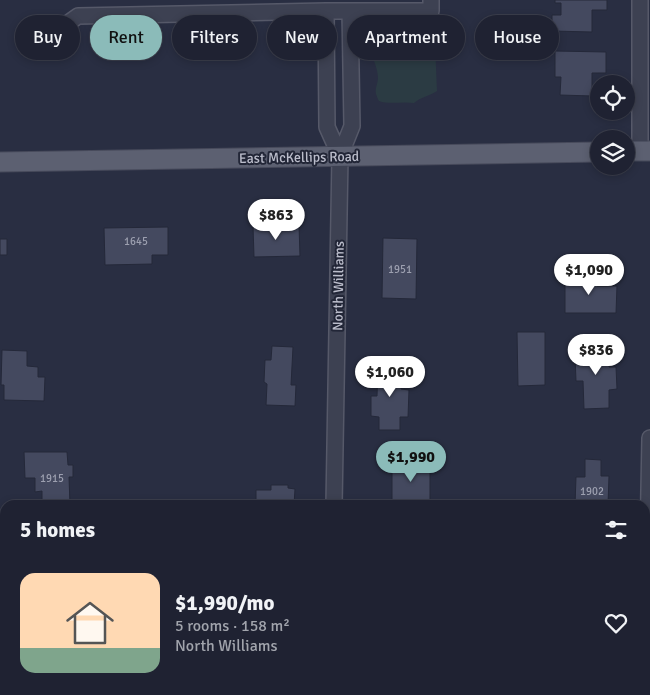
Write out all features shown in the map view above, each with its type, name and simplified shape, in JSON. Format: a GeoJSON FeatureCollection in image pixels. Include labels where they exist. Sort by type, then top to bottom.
{"type":"FeatureCollection","features":[{"type":"Feature","properties":{"kind":"main road","name":"East McKellips Road"},"geometry":{"type":"LineString","coordinates":[[0,162],[590,152]]}},
{"type":"Feature","properties":{"kind":"street"},"geometry":{"type":"LineString","coordinates":[[639,151],[640,0]]}},
{"type":"Feature","properties":{"kind":"street"},"geometry":{"type":"LineString","coordinates":[[80,16],[350,11],[431,6]]}},
{"type":"Feature","properties":{"kind":"street","name":"North Williams"},"geometry":{"type":"LineString","coordinates":[[326,11],[326,127],[340,156]]}},
{"type":"Feature","properties":{"kind":"street","name":"North Williams"},"geometry":{"type":"LineString","coordinates":[[334,500],[340,156],[352,126],[350,11]]}},
{"type":"Feature","properties":{"kind":"street"},"geometry":{"type":"LineString","coordinates":[[326,74],[351,73]]}},
{"type":"Feature","properties":{"kind":"street"},"geometry":{"type":"LineString","coordinates":[[649,500],[650,438]]}},
{"type":"Feature","properties":{"kind":"shaded area"},"geometry":{"type":"Polygon","coordinates":[[[374,60],[436,60],[437,91],[414,103],[387,103],[379,101],[376,91],[378,73],[374,60]]]}},
{"type":"Feature","properties":{"kind":"building"},"geometry":{"type":"Polygon","coordinates":[[[555,0],[607,0],[607,10],[592,10],[592,32],[559,31],[561,3],[555,3],[555,0]]]}},
{"type":"Feature","properties":{"kind":"building"},"geometry":{"type":"Polygon","coordinates":[[[559,51],[606,52],[606,73],[592,73],[590,75],[590,96],[560,95],[561,77],[555,77],[555,60],[559,60],[559,51]]]}},
{"type":"Feature","properties":{"kind":"building"},"geometry":{"type":"Polygon","coordinates":[[[299,225],[300,256],[254,257],[253,226],[299,225]]]}},
{"type":"Feature","properties":{"kind":"building"},"geometry":{"type":"Polygon","coordinates":[[[168,227],[168,255],[152,255],[152,264],[105,265],[104,228],[168,227]]]}},
{"type":"Feature","properties":{"kind":"building"},"geometry":{"type":"Polygon","coordinates":[[[383,238],[417,239],[416,299],[382,298],[383,238]]]}},
{"type":"Feature","properties":{"kind":"building"},"geometry":{"type":"Polygon","coordinates":[[[0,239],[7,239],[7,255],[0,255],[0,239]]]}},
{"type":"Feature","properties":{"kind":"building"},"geometry":{"type":"Polygon","coordinates":[[[565,276],[597,276],[597,286],[617,286],[616,313],[565,313],[565,276]]]}},
{"type":"Feature","properties":{"kind":"building"},"geometry":{"type":"Polygon","coordinates":[[[517,332],[545,332],[545,385],[518,386],[517,332]]]}},
{"type":"Feature","properties":{"kind":"building"},"geometry":{"type":"Polygon","coordinates":[[[588,341],[608,341],[609,367],[616,367],[617,389],[609,390],[609,408],[584,409],[583,381],[576,381],[575,356],[589,356],[588,341]]]}},
{"type":"Feature","properties":{"kind":"building"},"geometry":{"type":"Polygon","coordinates":[[[272,346],[293,347],[291,385],[296,385],[295,406],[266,405],[265,360],[271,360],[272,346]]]}},
{"type":"Feature","properties":{"kind":"building"},"geometry":{"type":"Polygon","coordinates":[[[2,350],[27,351],[27,366],[38,367],[38,377],[45,377],[44,401],[4,400],[4,385],[1,385],[2,350]]]}},
{"type":"Feature","properties":{"kind":"building"},"geometry":{"type":"Polygon","coordinates":[[[378,363],[398,363],[397,379],[402,379],[401,389],[409,390],[408,417],[400,417],[400,430],[379,430],[379,417],[371,416],[371,396],[377,396],[378,363]]]}},
{"type":"Feature","properties":{"kind":"building"},"geometry":{"type":"Polygon","coordinates":[[[24,452],[67,452],[68,465],[73,465],[73,477],[69,477],[70,500],[42,500],[42,491],[35,492],[35,478],[25,478],[24,452]]]}},
{"type":"Feature","properties":{"kind":"building"},"geometry":{"type":"Polygon","coordinates":[[[585,459],[601,460],[601,476],[609,476],[608,500],[575,500],[576,477],[585,477],[585,459]]]}},
{"type":"Feature","properties":{"kind":"building"},"geometry":{"type":"Polygon","coordinates":[[[430,460],[430,500],[392,500],[392,461],[430,460]]]}},
{"type":"Feature","properties":{"kind":"building"},"geometry":{"type":"Polygon","coordinates":[[[271,485],[288,485],[288,488],[295,489],[294,500],[256,500],[256,490],[271,490],[271,485]]]}}]}
